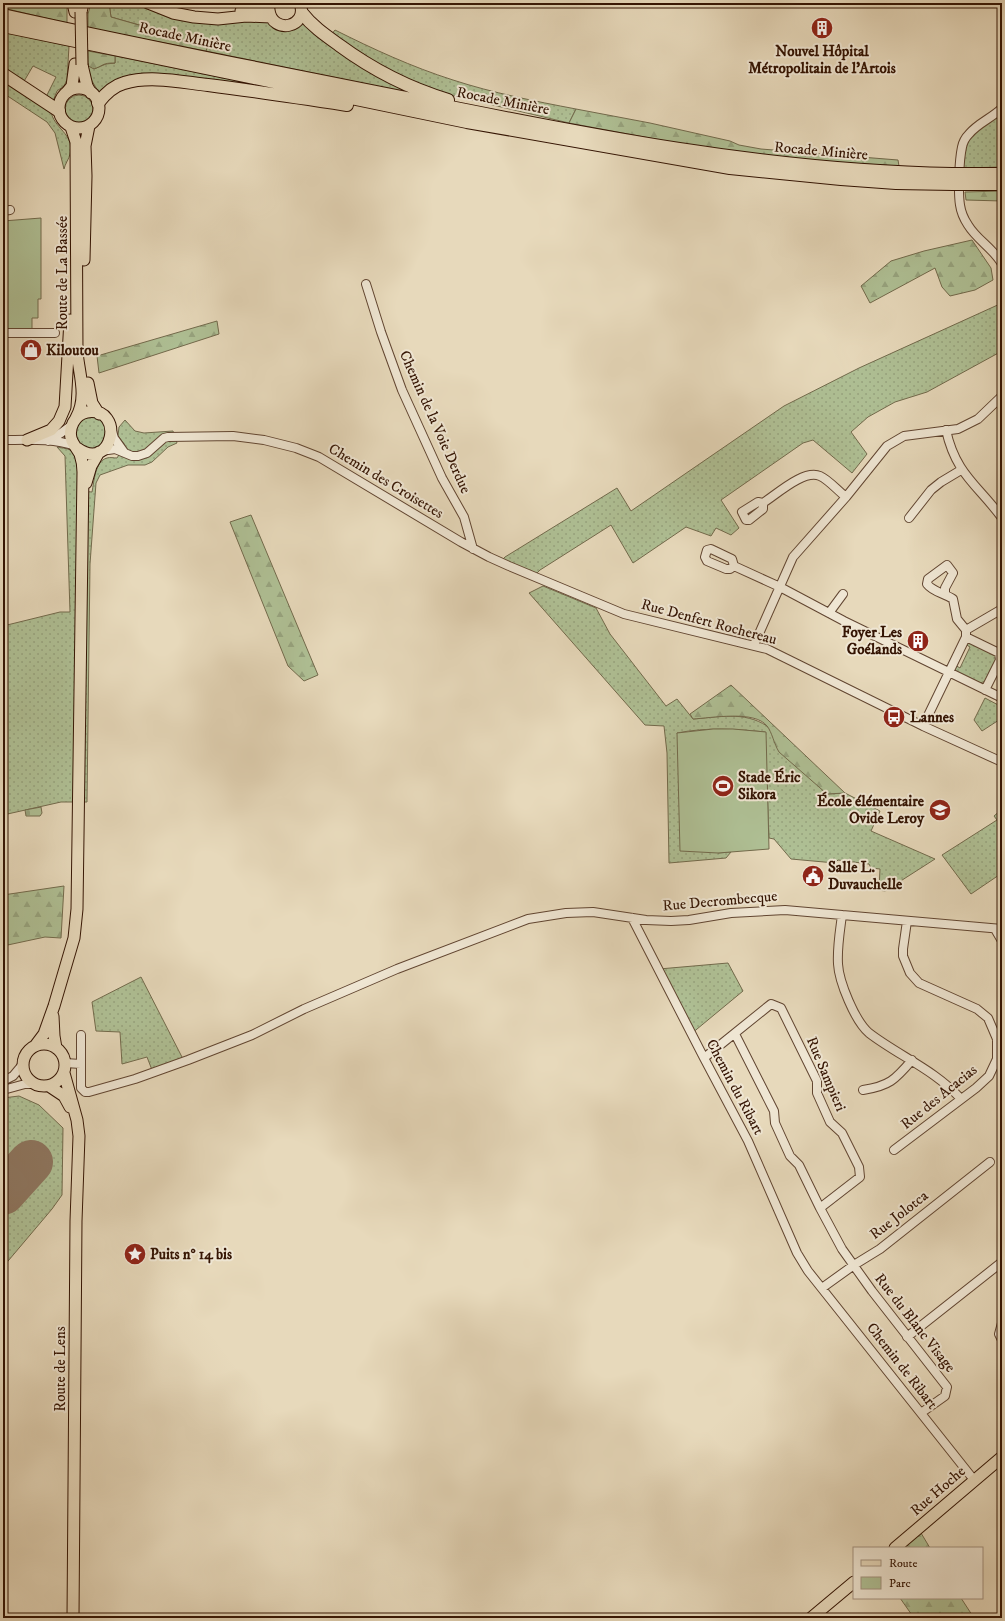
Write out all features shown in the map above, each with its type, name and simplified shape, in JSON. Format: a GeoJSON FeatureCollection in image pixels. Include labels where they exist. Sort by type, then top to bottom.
{"type":"FeatureCollection","features":[{"type":"Feature","properties":{"kind":"highway"},"geometry":{"type":"LineString","coordinates":[[301,8],[319,31],[353,55],[390,77],[428,94],[474,106],[514,120]]}},
{"type":"Feature","properties":{"kind":"highway","name":"Rocade Minière"},"geometry":{"type":"LineString","coordinates":[[3,15],[514,120],[680,150],[766,162],[952,179]]}},
{"type":"Feature","properties":{"kind":"highway","name":"Rocade Minière"},"geometry":{"type":"LineString","coordinates":[[3,26],[467,122],[730,168],[896,183],[969,179],[1002,174]]}},
{"type":"Feature","properties":{"kind":"highway"},"geometry":{"type":"LineString","coordinates":[[3,74],[59,111]]}},
{"type":"Feature","properties":{"kind":"highway"},"geometry":{"type":"LineString","coordinates":[[94,98],[122,83],[134,80],[159,80],[235,89],[467,122]]}},
{"type":"Feature","properties":{"kind":"highway","name":"Rocade Minière"},"geometry":{"type":"LineString","coordinates":[[969,179],[1002,184]]}},
{"type":"Feature","properties":{"kind":"main road"},"geometry":{"type":"LineString","coordinates":[[148,3],[173,12],[194,17],[271,17]]}},
{"type":"Feature","properties":{"kind":"main road"},"geometry":{"type":"LineString","coordinates":[[160,3],[190,11],[215,14],[254,9],[270,4],[269,11],[271,17],[277,23],[288,26],[297,22],[301,8]]}},
{"type":"Feature","properties":{"kind":"main road"},"geometry":{"type":"LineString","coordinates":[[78,8],[79,64],[72,86],[60,100],[59,111],[61,119],[71,127],[80,128],[89,126],[97,116],[94,98],[87,86],[79,64]]}},
{"type":"Feature","properties":{"kind":"main road"},"geometry":{"type":"LineString","coordinates":[[67,92],[81,89],[94,98]]}},
{"type":"Feature","properties":{"kind":"main road","name":"Route de La Bassée"},"geometry":{"type":"LineString","coordinates":[[89,126],[85,146],[84,352],[90,397],[99,414]]}},
{"type":"Feature","properties":{"kind":"main road","name":"Route de La Bassée"},"geometry":{"type":"LineString","coordinates":[[71,127],[76,142],[77,352],[82,380],[82,400],[80,410],[74,421]]}},
{"type":"Feature","properties":{"kind":"main road"},"geometry":{"type":"LineString","coordinates":[[27,440],[51,430],[59,421],[65,407],[70,318],[77,302]]}},
{"type":"Feature","properties":{"kind":"main road"},"geometry":{"type":"LineString","coordinates":[[35,1046],[46,1044],[56,1048],[64,1057],[65,1068],[61,1078],[50,1086],[34,1084],[26,1076],[23,1064],[26,1053],[35,1046],[44,1034],[54,1006],[74,938],[77,909],[83,496],[82,461],[70,436],[74,421],[87,412],[99,414],[108,420],[112,431],[110,442],[100,451],[91,466],[83,496]]}},
{"type":"Feature","properties":{"kind":"main road"},"geometry":{"type":"LineString","coordinates":[[76,447],[90,454],[100,451]]}},
{"type":"Feature","properties":{"kind":"main road"},"geometry":{"type":"LineString","coordinates":[[54,1006],[54,1036],[56,1048]]}},
{"type":"Feature","properties":{"kind":"main road","name":"Route de Lens"},"geometry":{"type":"LineString","coordinates":[[65,1068],[77,1120],[79,1136],[76,1229],[73,1618]]}},
{"type":"Feature","properties":{"kind":"main road","name":"Route de Lens"},"geometry":{"type":"LineString","coordinates":[[50,1086],[64,1096],[77,1120]]}},
{"type":"Feature","properties":{"kind":"main road","name":"Rue Hoche"},"geometry":{"type":"LineString","coordinates":[[896,1547],[1002,1457]]}},
{"type":"Feature","properties":{"kind":"main road"},"geometry":{"type":"LineString","coordinates":[[811,1618],[853,1583]]}},
{"type":"Feature","properties":{"kind":"street"},"geometry":{"type":"LineString","coordinates":[[1002,108],[974,128],[963,142],[961,153],[960,193],[960,205],[963,218],[968,226],[997,254],[1002,264]]}},
{"type":"Feature","properties":{"kind":"street","name":"Chemin de la Voie Derdue"},"geometry":{"type":"LineString","coordinates":[[366,284],[381,332],[402,390],[442,478],[464,517],[473,549]]}},
{"type":"Feature","properties":{"kind":"street"},"geometry":{"type":"LineString","coordinates":[[3,333],[55,332]]}},
{"type":"Feature","properties":{"kind":"street"},"geometry":{"type":"LineString","coordinates":[[754,645],[793,557],[846,497],[887,446],[904,436],[958,429],[978,418],[1002,396]]}},
{"type":"Feature","properties":{"kind":"street"},"geometry":{"type":"LineString","coordinates":[[48,441],[61,434],[74,421]]}},
{"type":"Feature","properties":{"kind":"street"},"geometry":{"type":"LineString","coordinates":[[946,430],[953,455],[961,470],[1002,518]]}},
{"type":"Feature","properties":{"kind":"street"},"geometry":{"type":"LineString","coordinates":[[112,431],[114,438],[124,452]]}},
{"type":"Feature","properties":{"kind":"street","name":"Chemin des Croisettes"},"geometry":{"type":"LineString","coordinates":[[124,452],[132,456],[138,456],[147,453],[164,438],[178,436],[233,436],[264,440],[296,448],[319,457],[489,558],[624,614]]}},
{"type":"Feature","properties":{"kind":"street"},"geometry":{"type":"LineString","coordinates":[[3,440],[48,441],[69,444],[76,447]]}},
{"type":"Feature","properties":{"kind":"street"},"geometry":{"type":"LineString","coordinates":[[100,451],[114,450],[124,452]]}},
{"type":"Feature","properties":{"kind":"street"},"geometry":{"type":"LineString","coordinates":[[909,518],[931,490],[961,470]]}},
{"type":"Feature","properties":{"kind":"street"},"geometry":{"type":"LineString","coordinates":[[763,503],[802,477],[812,474],[821,476],[846,497]]}},
{"type":"Feature","properties":{"kind":"street"},"geometry":{"type":"LineString","coordinates":[[734,566],[780,587],[829,614],[1002,698]]}},
{"type":"Feature","properties":{"kind":"street"},"geometry":{"type":"LineString","coordinates":[[945,593],[952,599],[957,619],[966,634],[999,653],[1000,660],[985,690]]}},
{"type":"Feature","properties":{"kind":"street"},"geometry":{"type":"LineString","coordinates":[[829,614],[843,594]]}},
{"type":"Feature","properties":{"kind":"street"},"geometry":{"type":"LineString","coordinates":[[923,726],[966,634],[1002,609]]}},
{"type":"Feature","properties":{"kind":"street","name":"Rue Denfert Rochereau"},"geometry":{"type":"LineString","coordinates":[[624,614],[677,628],[754,645],[783,656],[923,726],[1002,762]]}},
{"type":"Feature","properties":{"kind":"street","name":"Rue Decrombecque"},"geometry":{"type":"LineString","coordinates":[[81,1064],[81,1088],[85,1092],[150,1074],[252,1034],[397,969],[528,919],[566,913],[593,912],[632,918],[671,921],[688,920],[731,913],[785,910],[999,929]]}},
{"type":"Feature","properties":{"kind":"street"},"geometry":{"type":"LineString","coordinates":[[842,915],[838,951],[841,984],[859,1020],[868,1032],[935,1076],[961,1099]]}},
{"type":"Feature","properties":{"kind":"street","name":"Chemin du Ribart"},"geometry":{"type":"LineString","coordinates":[[632,918],[748,1141],[797,1253],[808,1271]]}},
{"type":"Feature","properties":{"kind":"street","name":"Rue des Acacias"},"geometry":{"type":"LineString","coordinates":[[894,1150],[989,1076],[997,1059],[997,1039],[988,1018],[977,1009],[919,983],[910,973],[903,948],[907,921]]}},
{"type":"Feature","properties":{"kind":"street"},"geometry":{"type":"LineString","coordinates":[[999,929],[1002,941]]}},
{"type":"Feature","properties":{"kind":"street","name":"Rue Sampieri"},"geometry":{"type":"LineString","coordinates":[[704,1058],[771,1004],[781,1008],[817,1081],[817,1093],[830,1122],[842,1133],[860,1167],[860,1177],[820,1208]]}},
{"type":"Feature","properties":{"kind":"street"},"geometry":{"type":"LineString","coordinates":[[735,1034],[774,1111],[775,1123],[790,1156],[800,1165],[820,1208],[842,1248],[854,1265]]}},
{"type":"Feature","properties":{"kind":"street"},"geometry":{"type":"LineString","coordinates":[[65,1068],[81,1064],[81,1035]]}},
{"type":"Feature","properties":{"kind":"street"},"geometry":{"type":"LineString","coordinates":[[863,1090],[885,1086],[901,1073],[912,1060]]}},
{"type":"Feature","properties":{"kind":"street"},"geometry":{"type":"LineString","coordinates":[[3,1081],[13,1076],[23,1064]]}},
{"type":"Feature","properties":{"kind":"street"},"geometry":{"type":"LineString","coordinates":[[3,1090],[24,1084],[34,1084]]}},
{"type":"Feature","properties":{"kind":"street","name":"Rue Jolotca"},"geometry":{"type":"LineString","coordinates":[[822,1288],[854,1265],[880,1249],[990,1162]]}},
{"type":"Feature","properties":{"kind":"street"},"geometry":{"type":"LineString","coordinates":[[908,1337],[1002,1262]]}},
{"type":"Feature","properties":{"kind":"street","name":"Rue du Blanc Visage"},"geometry":{"type":"LineString","coordinates":[[854,1265],[872,1291],[947,1387],[945,1396],[921,1413]]}},
{"type":"Feature","properties":{"kind":"street","name":"Chemin de Ribart"},"geometry":{"type":"LineString","coordinates":[[808,1271],[974,1480]]}},
{"type":"Feature","properties":{"kind":"street"},"geometry":{"type":"LineString","coordinates":[[1002,1323],[999,1334],[1002,1340]]}},
{"type":"Feature","properties":{"kind":"green space"},"geometry":{"type":"Polygon","coordinates":[[[3,3],[46,3],[67,6],[67,23],[3,8],[3,3]]]}},
{"type":"Feature","properties":{"kind":"green space"},"geometry":{"type":"Polygon","coordinates":[[[91,3],[109,3],[111,17],[174,35],[183,40],[208,45],[206,51],[88,28],[88,14],[91,3]]]}},
{"type":"Feature","properties":{"kind":"green space"},"geometry":{"type":"Polygon","coordinates":[[[109,3],[143,3],[159,9],[267,21],[303,20],[412,91],[411,93],[206,51],[208,45],[183,40],[174,35],[111,17],[109,3]]]}},
{"type":"Feature","properties":{"kind":"green space"},"geometry":{"type":"Polygon","coordinates":[[[335,30],[393,57],[468,85],[529,100],[576,109],[569,123],[442,93],[410,82],[330,36],[335,30]]]}},
{"type":"Feature","properties":{"kind":"green space"},"geometry":{"type":"Polygon","coordinates":[[[3,32],[69,46],[67,80],[64,86],[57,91],[53,101],[46,97],[56,77],[33,66],[23,83],[3,70],[3,32]]]}},
{"type":"Feature","properties":{"kind":"green space"},"geometry":{"type":"Polygon","coordinates":[[[88,51],[115,56],[115,63],[92,68],[88,65],[88,51]]]}},
{"type":"Feature","properties":{"kind":"green space"},"geometry":{"type":"Polygon","coordinates":[[[115,56],[284,90],[141,73],[139,76],[101,96],[89,76],[88,65],[94,69],[106,64],[115,63],[115,56]]]}},
{"type":"Feature","properties":{"kind":"green space"},"geometry":{"type":"Polygon","coordinates":[[[3,80],[51,111],[56,122],[67,136],[71,147],[64,169],[55,133],[47,122],[3,93],[3,80]]]}},
{"type":"Feature","properties":{"kind":"green space"},"geometry":{"type":"Polygon","coordinates":[[[79,95],[89,99],[93,109],[89,119],[79,123],[69,119],[65,109],[69,99],[79,95]]]}},
{"type":"Feature","properties":{"kind":"green space"},"geometry":{"type":"Polygon","coordinates":[[[576,109],[650,123],[761,149],[898,160],[899,166],[798,160],[682,144],[569,123],[576,109]]]}},
{"type":"Feature","properties":{"kind":"green space"},"geometry":{"type":"Polygon","coordinates":[[[1002,110],[1002,167],[963,168],[964,156],[969,139],[979,128],[1002,110]]]}},
{"type":"Feature","properties":{"kind":"green space"},"geometry":{"type":"Polygon","coordinates":[[[1002,191],[1002,201],[966,200],[965,192],[1002,191]]]}},
{"type":"Feature","properties":{"kind":"green space"},"geometry":{"type":"Polygon","coordinates":[[[41,218],[41,299],[38,299],[38,318],[32,318],[32,330],[3,330],[3,221],[41,218]]]}},
{"type":"Feature","properties":{"kind":"green space"},"geometry":{"type":"Polygon","coordinates":[[[972,240],[991,268],[993,280],[975,290],[950,296],[942,287],[935,268],[870,303],[861,286],[891,261],[924,251],[972,240]]]}},
{"type":"Feature","properties":{"kind":"green space"},"geometry":{"type":"Polygon","coordinates":[[[1002,303],[1002,351],[927,392],[895,402],[868,417],[851,432],[867,454],[852,473],[813,440],[803,443],[721,500],[739,528],[731,535],[716,528],[711,536],[686,527],[633,563],[611,525],[540,570],[533,577],[500,562],[505,557],[617,488],[631,511],[784,406],[859,368],[1002,303]]]}},
{"type":"Feature","properties":{"kind":"green space"},"geometry":{"type":"Polygon","coordinates":[[[217,321],[219,334],[99,373],[97,356],[217,321]]]}},
{"type":"Feature","properties":{"kind":"green space"},"geometry":{"type":"Polygon","coordinates":[[[86,416],[100,418],[108,429],[100,447],[94,450],[78,444],[74,428],[86,416]]]}},
{"type":"Feature","properties":{"kind":"green space"},"geometry":{"type":"Polygon","coordinates":[[[125,420],[135,431],[144,433],[173,431],[177,443],[168,447],[152,462],[145,465],[128,465],[100,475],[96,483],[90,564],[87,802],[61,802],[3,815],[3,626],[60,612],[70,612],[65,456],[57,447],[70,450],[74,453],[79,469],[79,491],[92,492],[96,472],[100,463],[107,458],[117,458],[125,445],[118,436],[119,427],[125,420]]]}},
{"type":"Feature","properties":{"kind":"green space"},"geometry":{"type":"Polygon","coordinates":[[[251,515],[318,675],[304,681],[288,666],[230,522],[251,515]]]}},
{"type":"Feature","properties":{"kind":"green space"},"geometry":{"type":"Polygon","coordinates":[[[543,586],[596,608],[610,634],[666,706],[677,699],[693,719],[731,716],[749,718],[767,726],[813,781],[827,794],[845,793],[880,811],[871,831],[935,859],[885,891],[879,890],[880,869],[871,868],[869,864],[838,860],[835,863],[791,859],[774,839],[769,838],[765,732],[710,729],[677,733],[718,853],[731,852],[726,858],[669,863],[667,753],[664,726],[645,725],[529,593],[543,586]]]}},
{"type":"Feature","properties":{"kind":"green space"},"geometry":{"type":"Polygon","coordinates":[[[971,642],[995,654],[997,659],[986,681],[980,683],[956,672],[954,668],[955,665],[960,668],[970,647],[965,644],[971,642]]]}},
{"type":"Feature","properties":{"kind":"green space"},"geometry":{"type":"Polygon","coordinates":[[[731,685],[845,793],[827,794],[779,752],[769,729],[761,721],[743,716],[693,719],[690,714],[731,685]]]}},
{"type":"Feature","properties":{"kind":"green space"},"geometry":{"type":"Polygon","coordinates":[[[985,698],[1002,707],[1002,718],[982,731],[974,720],[985,698]]]}},
{"type":"Feature","properties":{"kind":"green space","name":"Stade Éric Sikora"},"geometry":{"type":"Polygon","coordinates":[[[713,729],[766,732],[769,849],[718,853],[680,851],[677,733],[713,729]]]}},
{"type":"Feature","properties":{"kind":"green space"},"geometry":{"type":"Polygon","coordinates":[[[41,807],[42,813],[40,816],[26,816],[25,810],[41,807]]]}},
{"type":"Feature","properties":{"kind":"green space"},"geometry":{"type":"Polygon","coordinates":[[[1002,809],[1002,873],[971,894],[942,855],[997,820],[994,816],[1002,809]]]}},
{"type":"Feature","properties":{"kind":"green space"},"geometry":{"type":"Polygon","coordinates":[[[64,886],[61,938],[45,937],[3,946],[3,895],[64,886]]]}},
{"type":"Feature","properties":{"kind":"green space"},"geometry":{"type":"Polygon","coordinates":[[[728,963],[743,991],[691,1034],[659,969],[728,963]]]}},
{"type":"Feature","properties":{"kind":"green space"},"geometry":{"type":"Polygon","coordinates":[[[141,977],[183,1059],[152,1070],[147,1057],[122,1064],[120,1032],[96,1031],[92,1002],[141,977]]]}},
{"type":"Feature","properties":{"kind":"green space"},"geometry":{"type":"Polygon","coordinates":[[[19,1096],[39,1105],[63,1128],[62,1195],[3,1267],[3,1098],[19,1096]]]}},
{"type":"Feature","properties":{"kind":"green space"},"geometry":{"type":"Polygon","coordinates":[[[921,1533],[929,1547],[904,1547],[921,1533]]]}},
{"type":"Feature","properties":{"kind":"green space"},"geometry":{"type":"Polygon","coordinates":[[[901,1599],[962,1599],[974,1618],[914,1618],[901,1599]]]}},
{"type":"Feature","properties":{"kind":"taxiway"},"geometry":{"type":"LineString","coordinates":[[3,1173],[19,1175]]}},
{"type":"Feature","properties":{"kind":"runway"},"geometry":{"type":"LineString","coordinates":[[3,1193],[31,1162]]}},
{"type":"Feature","properties":{"kind":"place","name":"Nouvel Hôpital Métropolitain de l'Artois"},"geometry":{"type":"Point","coordinates":[822,28]}},
{"type":"Feature","properties":{"kind":"place","name":"Kiloutou"},"geometry":{"type":"Point","coordinates":[31,350]}},
{"type":"Feature","properties":{"kind":"place","name":"Foyer Les Goélands"},"geometry":{"type":"Point","coordinates":[918,641]}},
{"type":"Feature","properties":{"kind":"place","name":"Lannes"},"geometry":{"type":"Point","coordinates":[894,717]}},
{"type":"Feature","properties":{"kind":"place","name":"Stade Éric Sikora"},"geometry":{"type":"Point","coordinates":[723,786]}},
{"type":"Feature","properties":{"kind":"place","name":"École élémentaire Ovide Leroy"},"geometry":{"type":"Point","coordinates":[940,810]}},
{"type":"Feature","properties":{"kind":"place","name":"Salle L. Duvauchelle"},"geometry":{"type":"Point","coordinates":[813,876]}},
{"type":"Feature","properties":{"kind":"place","name":"Puits n° 14 bis"},"geometry":{"type":"Point","coordinates":[135,1254]}}]}
